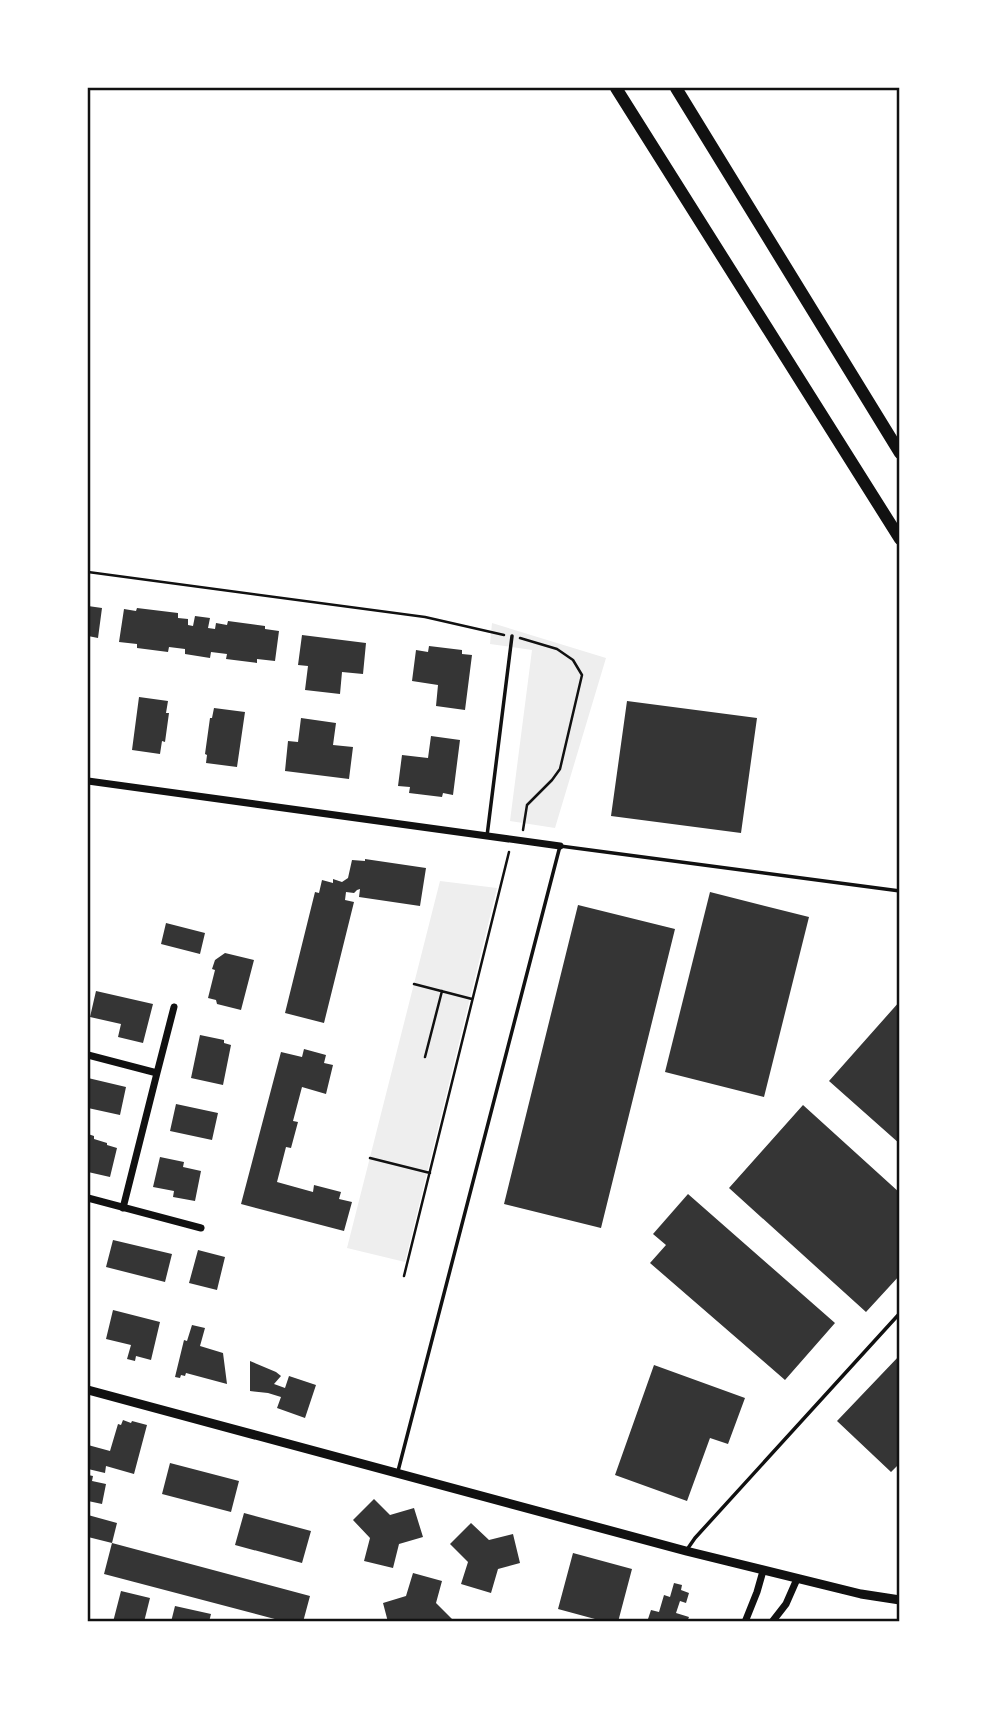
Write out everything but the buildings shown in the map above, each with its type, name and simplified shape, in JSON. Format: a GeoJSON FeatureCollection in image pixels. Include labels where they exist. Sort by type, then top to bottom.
{"type":"FeatureCollection","features":[{"type":"Feature","properties":{"kind":"highway"},"geometry":{"type":"LineString","coordinates":[[616,88],[900,539]]}},
{"type":"Feature","properties":{"kind":"highway"},"geometry":{"type":"LineString","coordinates":[[676,88],[900,453]]}},
{"type":"Feature","properties":{"kind":"street"},"geometry":{"type":"LineString","coordinates":[[88,781],[560,846]]}},
{"type":"Feature","properties":{"kind":"street"},"geometry":{"type":"LineString","coordinates":[[123,1208],[174,1007]]}},
{"type":"Feature","properties":{"kind":"street"},"geometry":{"type":"LineString","coordinates":[[88,1055],[157,1073]]}},
{"type":"Feature","properties":{"kind":"street"},"geometry":{"type":"LineString","coordinates":[[88,1198],[201,1228]]}},
{"type":"Feature","properties":{"kind":"street"},"geometry":{"type":"LineString","coordinates":[[88,1390],[763,1571],[861,1594],[900,1600]]}},
{"type":"Feature","properties":{"kind":"street"},"geometry":{"type":"LineString","coordinates":[[745,1622],[763,1571]]}},
{"type":"Feature","properties":{"kind":"street"},"geometry":{"type":"LineString","coordinates":[[772,1622],[786,1604],[797,1579]]}},
{"type":"Feature","properties":{"kind":"lane"},"geometry":{"type":"LineString","coordinates":[[487,836],[512,636]]}},
{"type":"Feature","properties":{"kind":"lane"},"geometry":{"type":"LineString","coordinates":[[397,1473],[560,846],[900,891]]}},
{"type":"Feature","properties":{"kind":"lane"},"geometry":{"type":"LineString","coordinates":[[686,1551],[900,1313]]}},
{"type":"Feature","properties":{"kind":"path"},"geometry":{"type":"LineString","coordinates":[[88,572],[425,617],[557,649],[573,660],[582,675],[560,769],[527,805],[473,999],[404,1276]]}},
{"type":"Feature","properties":{"kind":"path"},"geometry":{"type":"LineString","coordinates":[[414,985],[473,999]]}},
{"type":"Feature","properties":{"kind":"path"},"geometry":{"type":"LineString","coordinates":[[425,1056],[442,991]]}},
{"type":"Feature","properties":{"kind":"path"},"geometry":{"type":"LineString","coordinates":[[370,1158],[430,1172]]}},
{"type":"Feature","properties":{"kind":"shaded area"},"geometry":{"type":"Polygon","coordinates":[[[492,623],[606,658],[555,828],[510,821],[532,650],[490,644],[492,623]]]}},
{"type":"Feature","properties":{"kind":"shaded area"},"geometry":{"type":"Polygon","coordinates":[[[440,881],[497,888],[405,1262],[347,1248],[440,881]]]}}]}
